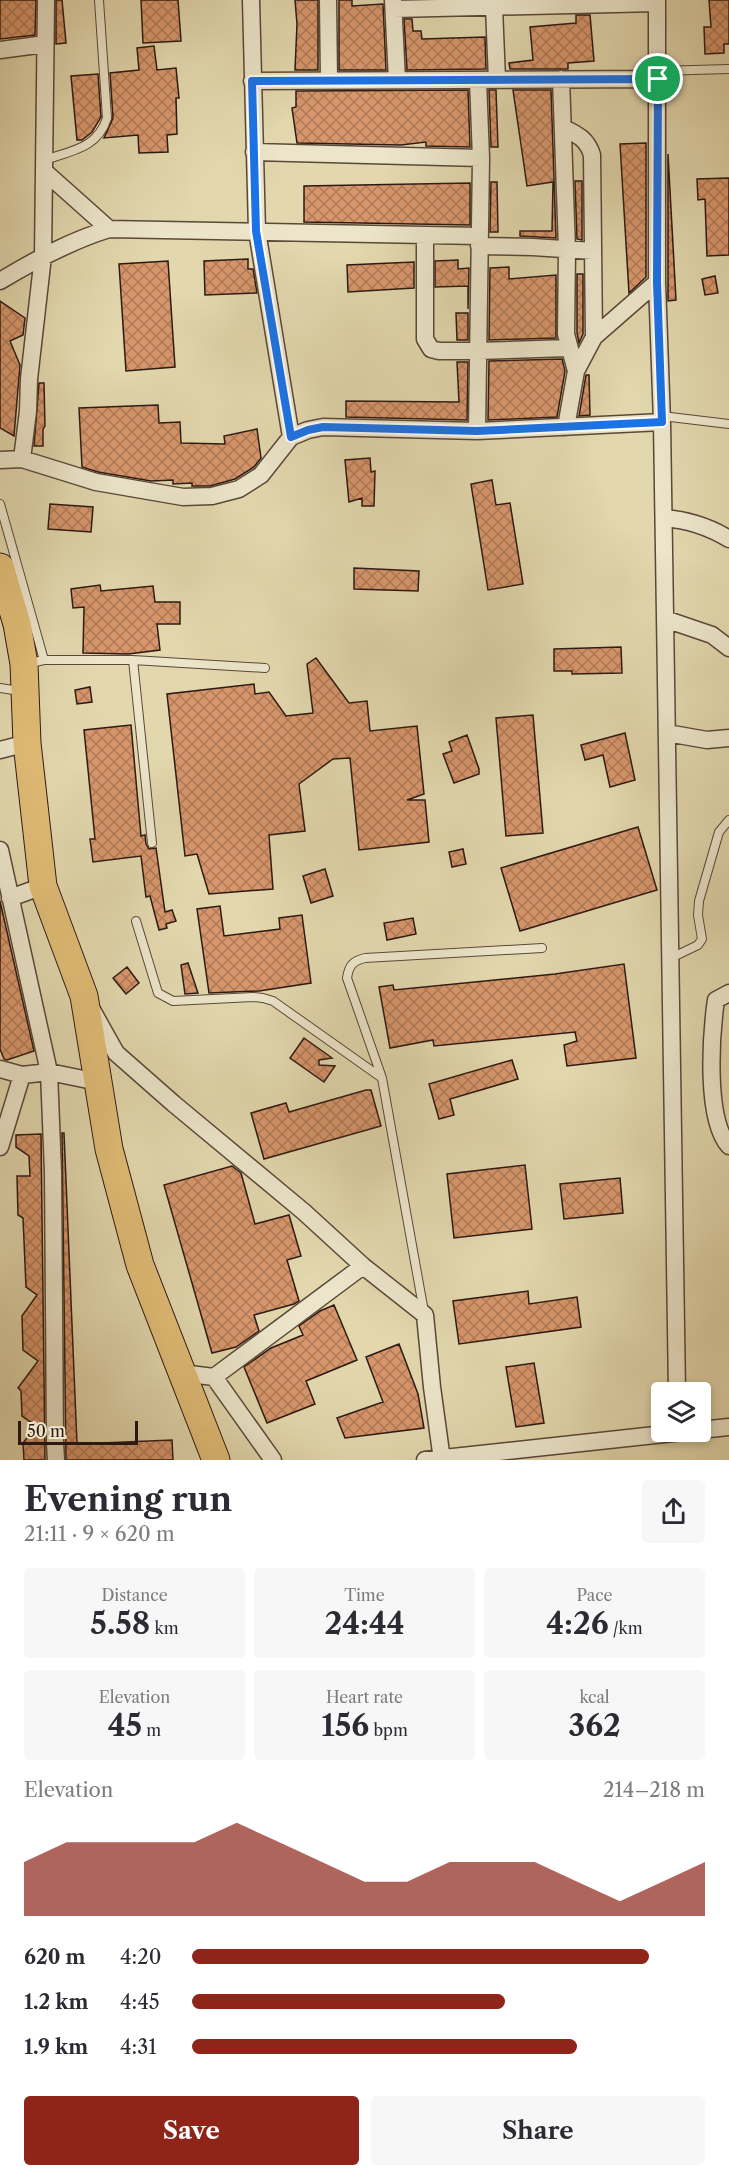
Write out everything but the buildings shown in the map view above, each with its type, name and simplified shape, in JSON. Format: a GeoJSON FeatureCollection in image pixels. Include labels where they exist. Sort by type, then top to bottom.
{"type":"FeatureCollection","features":[{"type":"Feature","properties":{"kind":"main road"},"geometry":{"type":"LineString","coordinates":[[0,567],[17,624],[34,662],[26,692],[27,743],[43,886],[84,996],[109,1149],[140,1265],[216,1460]]}},
{"type":"Feature","properties":{"kind":"street"},"geometry":{"type":"LineString","coordinates":[[22,459],[42,256],[46,0]]}},
{"type":"Feature","properties":{"kind":"street"},"geometry":{"type":"LineString","coordinates":[[251,0],[256,231],[291,437]]}},
{"type":"Feature","properties":{"kind":"street"},"geometry":{"type":"LineString","coordinates":[[328,0],[329,81]]}},
{"type":"Feature","properties":{"kind":"street"},"geometry":{"type":"LineString","coordinates":[[397,80],[394,4],[494,7],[657,1],[657,282],[664,518],[677,1382]]}},
{"type":"Feature","properties":{"kind":"street"},"geometry":{"type":"LineString","coordinates":[[494,7],[497,80]]}},
{"type":"Feature","properties":{"kind":"street"},"geometry":{"type":"LineString","coordinates":[[0,50],[45,44]]}},
{"type":"Feature","properties":{"kind":"street"},"geometry":{"type":"LineString","coordinates":[[252,81],[497,80],[658,75]]}},
{"type":"Feature","properties":{"kind":"street"},"geometry":{"type":"LineString","coordinates":[[561,79],[567,249],[566,334],[576,372]]}},
{"type":"Feature","properties":{"kind":"street"},"geometry":{"type":"LineString","coordinates":[[477,431],[481,158],[478,80]]}},
{"type":"Feature","properties":{"kind":"street"},"geometry":{"type":"LineString","coordinates":[[564,128],[582,138],[589,145],[592,155],[594,337]]}},
{"type":"Feature","properties":{"kind":"street"},"geometry":{"type":"LineString","coordinates":[[254,152],[481,158]]}},
{"type":"Feature","properties":{"kind":"street"},"geometry":{"type":"LineString","coordinates":[[44,166],[109,229]]}},
{"type":"Feature","properties":{"kind":"street"},"geometry":{"type":"LineString","coordinates":[[0,281],[42,256],[86,236],[109,229],[425,235],[593,251]]}},
{"type":"Feature","properties":{"kind":"street"},"geometry":{"type":"LineString","coordinates":[[425,235],[425,339],[431,350],[568,348]]}},
{"type":"Feature","properties":{"kind":"street"},"geometry":{"type":"LineString","coordinates":[[567,427],[576,372],[594,337],[657,282]]}},
{"type":"Feature","properties":{"kind":"street"},"geometry":{"type":"LineString","coordinates":[[0,460],[22,459],[96,482],[183,497],[212,496],[239,489],[261,475],[291,437],[323,427],[477,431],[567,427],[662,419]]}},
{"type":"Feature","properties":{"kind":"street"},"geometry":{"type":"LineString","coordinates":[[664,518],[703,525],[729,539]]}},
{"type":"Feature","properties":{"kind":"street"},"geometry":{"type":"LineString","coordinates":[[665,619],[712,634],[729,648]]}},
{"type":"Feature","properties":{"kind":"street"},"geometry":{"type":"LineString","coordinates":[[667,733],[707,740],[729,738]]}},
{"type":"Feature","properties":{"kind":"street"},"geometry":{"type":"LineString","coordinates":[[0,750],[27,743]]}},
{"type":"Feature","properties":{"kind":"street"},"geometry":{"type":"LineString","coordinates":[[0,850],[49,1072],[56,1460]]}},
{"type":"Feature","properties":{"kind":"street"},"geometry":{"type":"LineString","coordinates":[[10,898],[43,886]]}},
{"type":"Feature","properties":{"kind":"street"},"geometry":{"type":"LineString","coordinates":[[729,993],[716,1000],[713,1021],[712,1096],[719,1130],[729,1146]]}},
{"type":"Feature","properties":{"kind":"street"},"geometry":{"type":"LineString","coordinates":[[84,996],[116,1053],[363,1266],[425,1315],[432,1387],[443,1459]]}},
{"type":"Feature","properties":{"kind":"street"},"geometry":{"type":"LineString","coordinates":[[0,1069],[22,1075],[49,1072],[98,1082]]}},
{"type":"Feature","properties":{"kind":"street"},"geometry":{"type":"LineString","coordinates":[[0,1147],[22,1075]]}},
{"type":"Feature","properties":{"kind":"street"},"geometry":{"type":"LineString","coordinates":[[181,1373],[214,1377],[363,1266]]}},
{"type":"Feature","properties":{"kind":"street"},"geometry":{"type":"LineString","coordinates":[[214,1377],[273,1460]]}},
{"type":"Feature","properties":{"kind":"street"},"geometry":{"type":"LineString","coordinates":[[711,1429],[729,1427]]}},
{"type":"Feature","properties":{"kind":"street"},"geometry":{"type":"LineString","coordinates":[[425,1460],[651,1436]]}},
{"type":"Feature","properties":{"kind":"lane"},"geometry":{"type":"LineString","coordinates":[[44,166],[89,144],[103,131],[107,118],[99,0]]}},
{"type":"Feature","properties":{"kind":"lane"},"geometry":{"type":"LineString","coordinates":[[658,75],[729,69]]}},
{"type":"Feature","properties":{"kind":"lane"},"geometry":{"type":"LineString","coordinates":[[662,419],[729,424]]}},
{"type":"Feature","properties":{"kind":"lane"},"geometry":{"type":"LineString","coordinates":[[0,504],[34,662],[133,660],[265,668]]}},
{"type":"Feature","properties":{"kind":"lane"},"geometry":{"type":"LineString","coordinates":[[133,660],[152,843]]}},
{"type":"Feature","properties":{"kind":"lane"},"geometry":{"type":"LineString","coordinates":[[0,688],[26,692]]}},
{"type":"Feature","properties":{"kind":"lane"},"geometry":{"type":"LineString","coordinates":[[671,958],[698,945],[702,939],[698,915],[699,902],[719,832],[729,820]]}},
{"type":"Feature","properties":{"kind":"lane"},"geometry":{"type":"LineString","coordinates":[[136,921],[158,993],[173,1000],[263,998],[273,1002],[382,1078]]}},
{"type":"Feature","properties":{"kind":"lane"},"geometry":{"type":"LineString","coordinates":[[425,1315],[382,1078],[347,978],[349,966],[356,960],[365,958],[542,948]]}},
{"type":"Feature","properties":{"kind":"route"},"geometry":{"type":"LineString","coordinates":[[658,79],[657,282],[662,422],[477,431],[323,427],[291,437],[256,231],[252,81],[658,79]]}}]}
